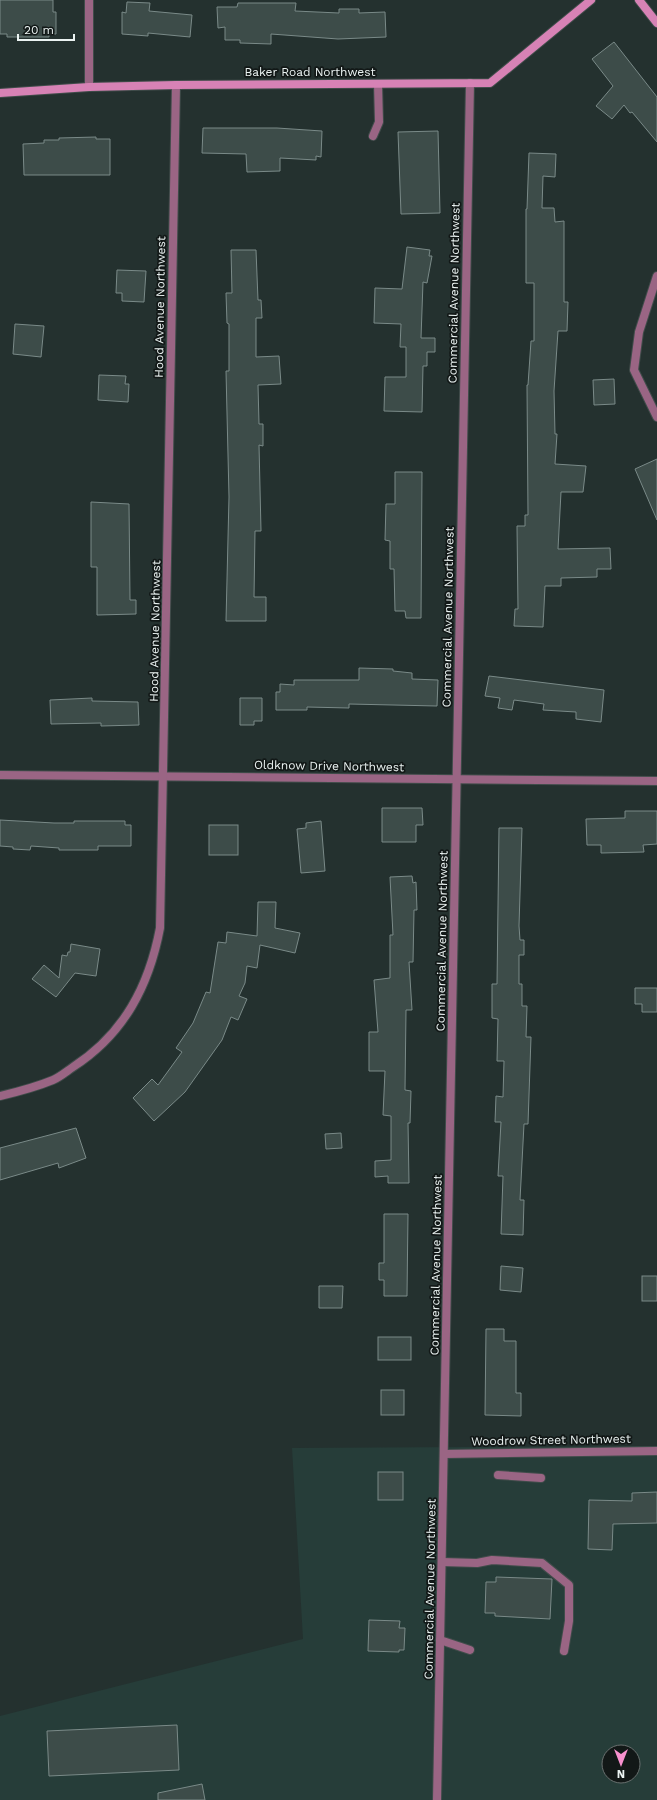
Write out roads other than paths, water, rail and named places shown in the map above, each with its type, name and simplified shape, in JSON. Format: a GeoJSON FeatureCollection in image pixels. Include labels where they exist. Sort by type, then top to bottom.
{"type":"FeatureCollection","features":[{"type":"Feature","properties":{"kind":"street"},"geometry":{"type":"LineString","coordinates":[[89,0],[89,87]]}},
{"type":"Feature","properties":{"kind":"street","name":"Baker Road Northwest"},"geometry":{"type":"LineString","coordinates":[[0,93],[89,87],[176,85],[490,83],[591,0]]}},
{"type":"Feature","properties":{"kind":"street"},"geometry":{"type":"LineString","coordinates":[[639,0],[657,23]]}},
{"type":"Feature","properties":{"kind":"street","name":"Commercial Avenue Northwest"},"geometry":{"type":"LineString","coordinates":[[437,1800],[470,83]]}},
{"type":"Feature","properties":{"kind":"street"},"geometry":{"type":"LineString","coordinates":[[373,136],[379,122],[378,84]]}},
{"type":"Feature","properties":{"kind":"street","name":"Hood Avenue Northwest"},"geometry":{"type":"LineString","coordinates":[[0,1096],[53,1080],[88,1057],[110,1036],[129,1012],[144,984],[155,955],[160,928],[176,85]]}},
{"type":"Feature","properties":{"kind":"street"},"geometry":{"type":"LineString","coordinates":[[657,276],[639,332],[634,370],[657,417]]}},
{"type":"Feature","properties":{"kind":"street","name":"Oldknow Drive Northwest"},"geometry":{"type":"LineString","coordinates":[[0,774],[657,781]]}},
{"type":"Feature","properties":{"kind":"street","name":"Woodrow Street Northwest"},"geometry":{"type":"LineString","coordinates":[[444,1454],[657,1450]]}},
{"type":"Feature","properties":{"kind":"street"},"geometry":{"type":"LineString","coordinates":[[498,1475],[541,1478]]}},
{"type":"Feature","properties":{"kind":"street"},"geometry":{"type":"LineString","coordinates":[[442,1562],[477,1563],[492,1560],[542,1563],[569,1585],[569,1621],[564,1651]]}},
{"type":"Feature","properties":{"kind":"street"},"geometry":{"type":"LineString","coordinates":[[440,1640],[470,1650]]}}]}
